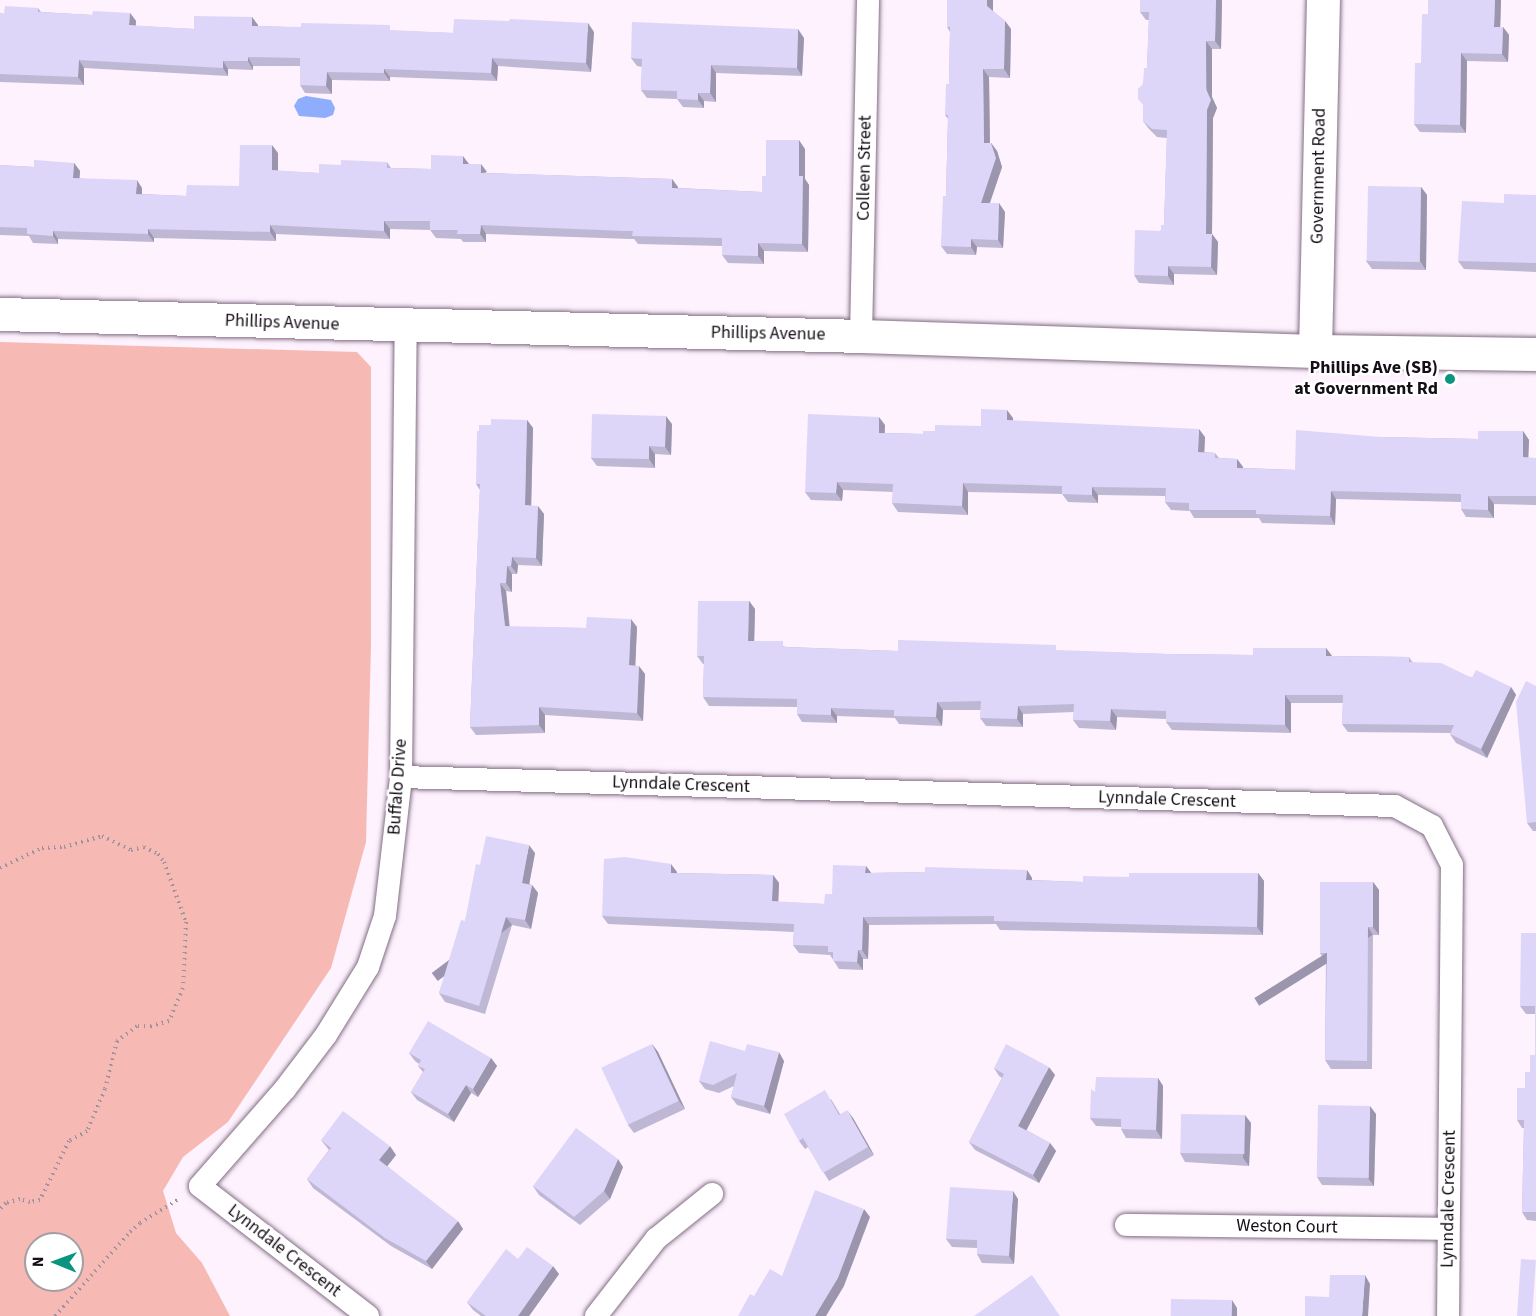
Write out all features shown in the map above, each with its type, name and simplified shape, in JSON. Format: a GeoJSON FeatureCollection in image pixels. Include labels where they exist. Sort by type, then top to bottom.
{"type":"FeatureCollection","features":[{"type":"Feature","properties":{"kind":"street","name":"Colleen Street"},"geometry":{"type":"LineString","coordinates":[[861,336],[868,0]]}},
{"type":"Feature","properties":{"kind":"street","name":"Government Road"},"geometry":{"type":"LineString","coordinates":[[1315,351],[1323,0]]}},
{"type":"Feature","properties":{"kind":"street","name":"Phillips Avenue"},"geometry":{"type":"LineString","coordinates":[[0,315],[406,327],[861,336],[1315,351],[1536,354]]}},
{"type":"Feature","properties":{"kind":"street","name":"Buffalo Drive"},"geometry":{"type":"LineString","coordinates":[[200,1186],[285,1089],[327,1035],[368,968],[385,916],[401,777],[406,327]]}},
{"type":"Feature","properties":{"kind":"street","name":"Lynndale Crescent"},"geometry":{"type":"LineString","coordinates":[[401,777],[1395,806],[1432,826],[1452,864],[1448,1316]]}},
{"type":"Feature","properties":{"kind":"street","name":"Lynndale Crescent"},"geometry":{"type":"LineString","coordinates":[[200,1186],[368,1316]]}},
{"type":"Feature","properties":{"kind":"street"},"geometry":{"type":"LineString","coordinates":[[596,1316],[656,1239],[712,1194]]}},
{"type":"Feature","properties":{"kind":"street","name":"Weston Court"},"geometry":{"type":"LineString","coordinates":[[1126,1225],[1448,1229]]}},
{"type":"Feature","properties":{"kind":"path"},"geometry":{"type":"LineString","coordinates":[[0,868],[42,848],[64,847],[102,836],[131,850],[144,847],[158,854],[164,862],[166,874],[177,895],[186,922],[183,988],[169,1021],[151,1026],[137,1026],[117,1041],[105,1089],[87,1131],[69,1141],[40,1200],[30,1202],[20,1199],[6,1203],[0,1209]]}},
{"type":"Feature","properties":{"kind":"path"},"geometry":{"type":"LineString","coordinates":[[55,1316],[140,1223],[200,1186]]}},
{"type":"Feature","properties":{"kind":"shaded area"},"geometry":{"type":"Polygon","coordinates":[[[0,342],[357,352],[371,367],[371,644],[366,842],[331,968],[228,1122],[183,1157],[163,1191],[176,1233],[202,1263],[230,1316],[0,1316],[0,342]]]}},
{"type":"Feature","properties":{"kind":"water"},"geometry":{"type":"Polygon","coordinates":[[[306,96],[331,100],[335,108],[333,115],[325,118],[299,116],[294,106],[298,99],[306,96]]]}},
{"type":"Feature","properties":{"kind":"building"},"geometry":{"type":"Polygon","coordinates":[[[947,0],[987,0],[987,6],[1005,21],[1004,69],[983,69],[984,143],[991,143],[996,158],[981,203],[999,203],[998,240],[971,239],[971,247],[941,246],[943,196],[946,196],[948,115],[945,115],[946,84],[949,84],[950,27],[947,27],[947,0]]]}},
{"type":"Feature","properties":{"kind":"building"},"geometry":{"type":"Polygon","coordinates":[[[1140,0],[1216,0],[1215,41],[1206,41],[1206,89],[1211,100],[1207,110],[1206,234],[1212,234],[1211,267],[1168,266],[1168,276],[1134,275],[1135,230],[1161,231],[1161,225],[1164,225],[1167,130],[1152,129],[1143,121],[1143,105],[1138,99],[1138,89],[1143,84],[1144,68],[1147,68],[1149,12],[1140,12],[1140,0]]]}},
{"type":"Feature","properties":{"kind":"building"},"geometry":{"type":"Polygon","coordinates":[[[1428,0],[1495,0],[1494,27],[1503,27],[1502,54],[1461,53],[1460,125],[1414,124],[1415,63],[1421,63],[1422,14],[1428,14],[1428,0]]]}},
{"type":"Feature","properties":{"kind":"building"},"geometry":{"type":"Polygon","coordinates":[[[5,6],[38,8],[38,12],[92,15],[93,11],[130,13],[129,25],[194,29],[194,16],[252,17],[252,26],[301,27],[301,23],[390,25],[390,30],[453,33],[454,19],[588,23],[586,63],[492,58],[491,73],[384,69],[384,73],[327,72],[326,86],[300,85],[300,58],[248,57],[248,61],[223,61],[223,68],[79,60],[78,77],[0,74],[0,13],[4,14],[5,6]]]}},
{"type":"Feature","properties":{"kind":"building"},"geometry":{"type":"Polygon","coordinates":[[[632,22],[798,29],[797,68],[711,65],[710,93],[698,93],[698,100],[677,99],[677,91],[641,90],[642,59],[631,58],[632,22]]]}},
{"type":"Feature","properties":{"kind":"building"},"geometry":{"type":"Polygon","coordinates":[[[766,140],[799,140],[799,176],[803,176],[802,244],[758,243],[758,256],[722,255],[722,238],[632,236],[633,231],[481,225],[480,234],[457,234],[458,230],[430,230],[430,221],[384,221],[384,231],[270,225],[270,232],[148,229],[148,234],[53,231],[53,236],[27,234],[27,228],[0,227],[0,165],[34,167],[34,160],[74,163],[73,178],[137,180],[136,194],[186,196],[187,185],[239,186],[240,145],[272,145],[272,170],[319,173],[319,164],[341,165],[341,160],[387,162],[387,168],[431,169],[431,155],[463,156],[463,164],[481,164],[481,173],[672,179],[672,188],[762,192],[762,176],[766,176],[766,140]]]}},
{"type":"Feature","properties":{"kind":"building"},"geometry":{"type":"Polygon","coordinates":[[[1368,186],[1421,187],[1420,262],[1367,261],[1368,186]]]}},
{"type":"Feature","properties":{"kind":"building"},"geometry":{"type":"Polygon","coordinates":[[[1504,194],[1536,195],[1536,263],[1458,261],[1462,201],[1504,203],[1504,194]]]}},
{"type":"Feature","properties":{"kind":"building"},"geometry":{"type":"Polygon","coordinates":[[[981,409],[1007,410],[1007,420],[1199,429],[1198,452],[1215,453],[1215,458],[1237,459],[1237,468],[1295,470],[1296,430],[1381,437],[1478,439],[1478,431],[1523,431],[1523,457],[1536,458],[1536,496],[1488,496],[1488,510],[1461,509],[1461,494],[1331,491],[1330,516],[1256,514],[1256,510],[1189,510],[1189,503],[1165,502],[1166,488],[1092,487],[1092,495],[1062,494],[1062,486],[963,483],[962,506],[892,503],[893,484],[837,482],[836,493],[805,492],[808,414],[879,417],[879,433],[923,434],[923,431],[935,431],[935,425],[981,426],[981,409]]]}},
{"type":"Feature","properties":{"kind":"building"},"geometry":{"type":"Polygon","coordinates":[[[592,414],[666,416],[665,447],[649,446],[649,459],[591,458],[592,414]]]}},
{"type":"Feature","properties":{"kind":"building"},"geometry":{"type":"Polygon","coordinates":[[[491,419],[527,420],[525,505],[538,506],[536,558],[512,557],[511,566],[507,566],[506,583],[500,583],[505,626],[586,628],[587,617],[631,619],[629,665],[639,666],[637,713],[539,707],[539,725],[470,727],[480,484],[476,484],[477,431],[479,431],[479,425],[491,425],[491,419]]]}},
{"type":"Feature","properties":{"kind":"building"},"geometry":{"type":"Polygon","coordinates":[[[698,601],[749,601],[748,641],[783,641],[783,647],[898,651],[898,640],[1056,645],[1056,650],[1167,654],[1253,655],[1253,648],[1326,648],[1326,656],[1409,657],[1409,662],[1441,663],[1472,678],[1476,670],[1511,687],[1481,749],[1450,734],[1454,725],[1342,724],[1343,695],[1285,695],[1285,725],[1166,722],[1166,711],[1111,709],[1110,721],[1073,720],[1074,704],[1018,706],[1017,719],[980,718],[981,701],[937,702],[936,717],[894,716],[894,710],[831,708],[831,715],[797,714],[797,699],[703,697],[704,656],[697,656],[698,601]]]}},
{"type":"Feature","properties":{"kind":"building"},"geometry":{"type":"Polygon","coordinates":[[[1526,681],[1536,686],[1536,822],[1527,823],[1516,702],[1526,681]]]}},
{"type":"Feature","properties":{"kind":"building"},"geometry":{"type":"Polygon","coordinates":[[[486,836],[529,845],[522,883],[532,885],[525,920],[506,917],[479,1006],[439,993],[461,920],[465,921],[476,864],[480,865],[486,836]]]}},
{"type":"Feature","properties":{"kind":"building"},"geometry":{"type":"Polygon","coordinates":[[[625,857],[671,864],[671,873],[773,875],[772,901],[824,904],[825,894],[832,894],[833,865],[866,866],[865,873],[925,872],[925,867],[1027,870],[1026,880],[1083,882],[1083,876],[1129,877],[1129,873],[1258,873],[1257,927],[994,921],[994,916],[863,917],[862,950],[858,950],[857,962],[833,961],[833,952],[828,952],[828,946],[793,945],[794,924],[602,916],[604,859],[625,857]]]}},
{"type":"Feature","properties":{"kind":"building"},"geometry":{"type":"Polygon","coordinates":[[[1320,882],[1373,882],[1373,927],[1368,927],[1367,1061],[1325,1060],[1327,953],[1320,953],[1320,882]]]}},
{"type":"Feature","properties":{"kind":"building"},"geometry":{"type":"Polygon","coordinates":[[[1521,933],[1536,933],[1536,1212],[1522,1212],[1524,1120],[1517,1120],[1517,1088],[1525,1088],[1525,1072],[1530,1072],[1530,1055],[1535,1055],[1535,1006],[1520,1006],[1521,933]]]}},
{"type":"Feature","properties":{"kind":"building"},"geometry":{"type":"Polygon","coordinates":[[[428,1021],[491,1058],[473,1089],[466,1085],[448,1114],[411,1092],[425,1069],[418,1066],[421,1060],[409,1053],[428,1021]]]}},
{"type":"Feature","properties":{"kind":"building"},"geometry":{"type":"Polygon","coordinates":[[[710,1041],[745,1051],[747,1044],[779,1052],[764,1106],[731,1097],[737,1073],[713,1085],[699,1081],[710,1041]]]}},
{"type":"Feature","properties":{"kind":"building"},"geometry":{"type":"Polygon","coordinates":[[[652,1044],[679,1101],[628,1125],[601,1068],[652,1044]]]}},
{"type":"Feature","properties":{"kind":"building"},"geometry":{"type":"Polygon","coordinates":[[[1006,1044],[1049,1067],[1018,1126],[1050,1143],[1033,1175],[969,1142],[1004,1074],[994,1068],[1006,1044]]]}},
{"type":"Feature","properties":{"kind":"building"},"geometry":{"type":"Polygon","coordinates":[[[1096,1077],[1158,1078],[1156,1130],[1121,1129],[1121,1119],[1090,1118],[1091,1089],[1095,1092],[1096,1077]]]}},
{"type":"Feature","properties":{"kind":"building"},"geometry":{"type":"Polygon","coordinates":[[[825,1090],[839,1115],[847,1110],[868,1147],[823,1173],[803,1138],[799,1141],[784,1114],[825,1090]]]}},
{"type":"Feature","properties":{"kind":"building"},"geometry":{"type":"Polygon","coordinates":[[[1318,1105],[1370,1106],[1369,1178],[1317,1177],[1318,1105]]]}},
{"type":"Feature","properties":{"kind":"building"},"geometry":{"type":"Polygon","coordinates":[[[343,1111],[390,1146],[379,1160],[458,1221],[426,1261],[385,1238],[307,1179],[331,1148],[321,1140],[343,1111]]]}},
{"type":"Feature","properties":{"kind":"building"},"geometry":{"type":"Polygon","coordinates":[[[1181,1114],[1245,1115],[1244,1154],[1180,1153],[1181,1114]]]}},
{"type":"Feature","properties":{"kind":"building"},"geometry":{"type":"Polygon","coordinates":[[[576,1128],[618,1159],[604,1191],[574,1217],[533,1186],[576,1128]]]}},
{"type":"Feature","properties":{"kind":"building"},"geometry":{"type":"Polygon","coordinates":[[[950,1187],[1013,1191],[1009,1256],[977,1254],[977,1240],[946,1239],[950,1187]]]}},
{"type":"Feature","properties":{"kind":"building"},"geometry":{"type":"Polygon","coordinates":[[[815,1190],[864,1209],[838,1278],[815,1316],[738,1316],[750,1294],[754,1296],[770,1269],[782,1276],[815,1190]]]}},
{"type":"Feature","properties":{"kind":"building"},"geometry":{"type":"Polygon","coordinates":[[[527,1247],[553,1266],[518,1316],[486,1316],[467,1302],[506,1249],[518,1259],[527,1247]]]}},
{"type":"Feature","properties":{"kind":"building"},"geometry":{"type":"Polygon","coordinates":[[[1521,1259],[1536,1260],[1532,1316],[1517,1316],[1521,1259]]]}},
{"type":"Feature","properties":{"kind":"building"},"geometry":{"type":"Polygon","coordinates":[[[1032,1275],[1060,1316],[974,1316],[1032,1275]]]}},
{"type":"Feature","properties":{"kind":"building"},"geometry":{"type":"Polygon","coordinates":[[[1330,1275],[1365,1275],[1362,1316],[1305,1316],[1305,1296],[1329,1297],[1330,1275]]]}},
{"type":"Feature","properties":{"kind":"building"},"geometry":{"type":"Polygon","coordinates":[[[1171,1299],[1232,1300],[1232,1316],[1171,1316],[1171,1299]]]}},
{"type":"Feature","properties":{"kind":"place","name":"Phillips Ave (SB) at Government Rd"},"geometry":{"type":"Point","coordinates":[1450,379]}}]}
